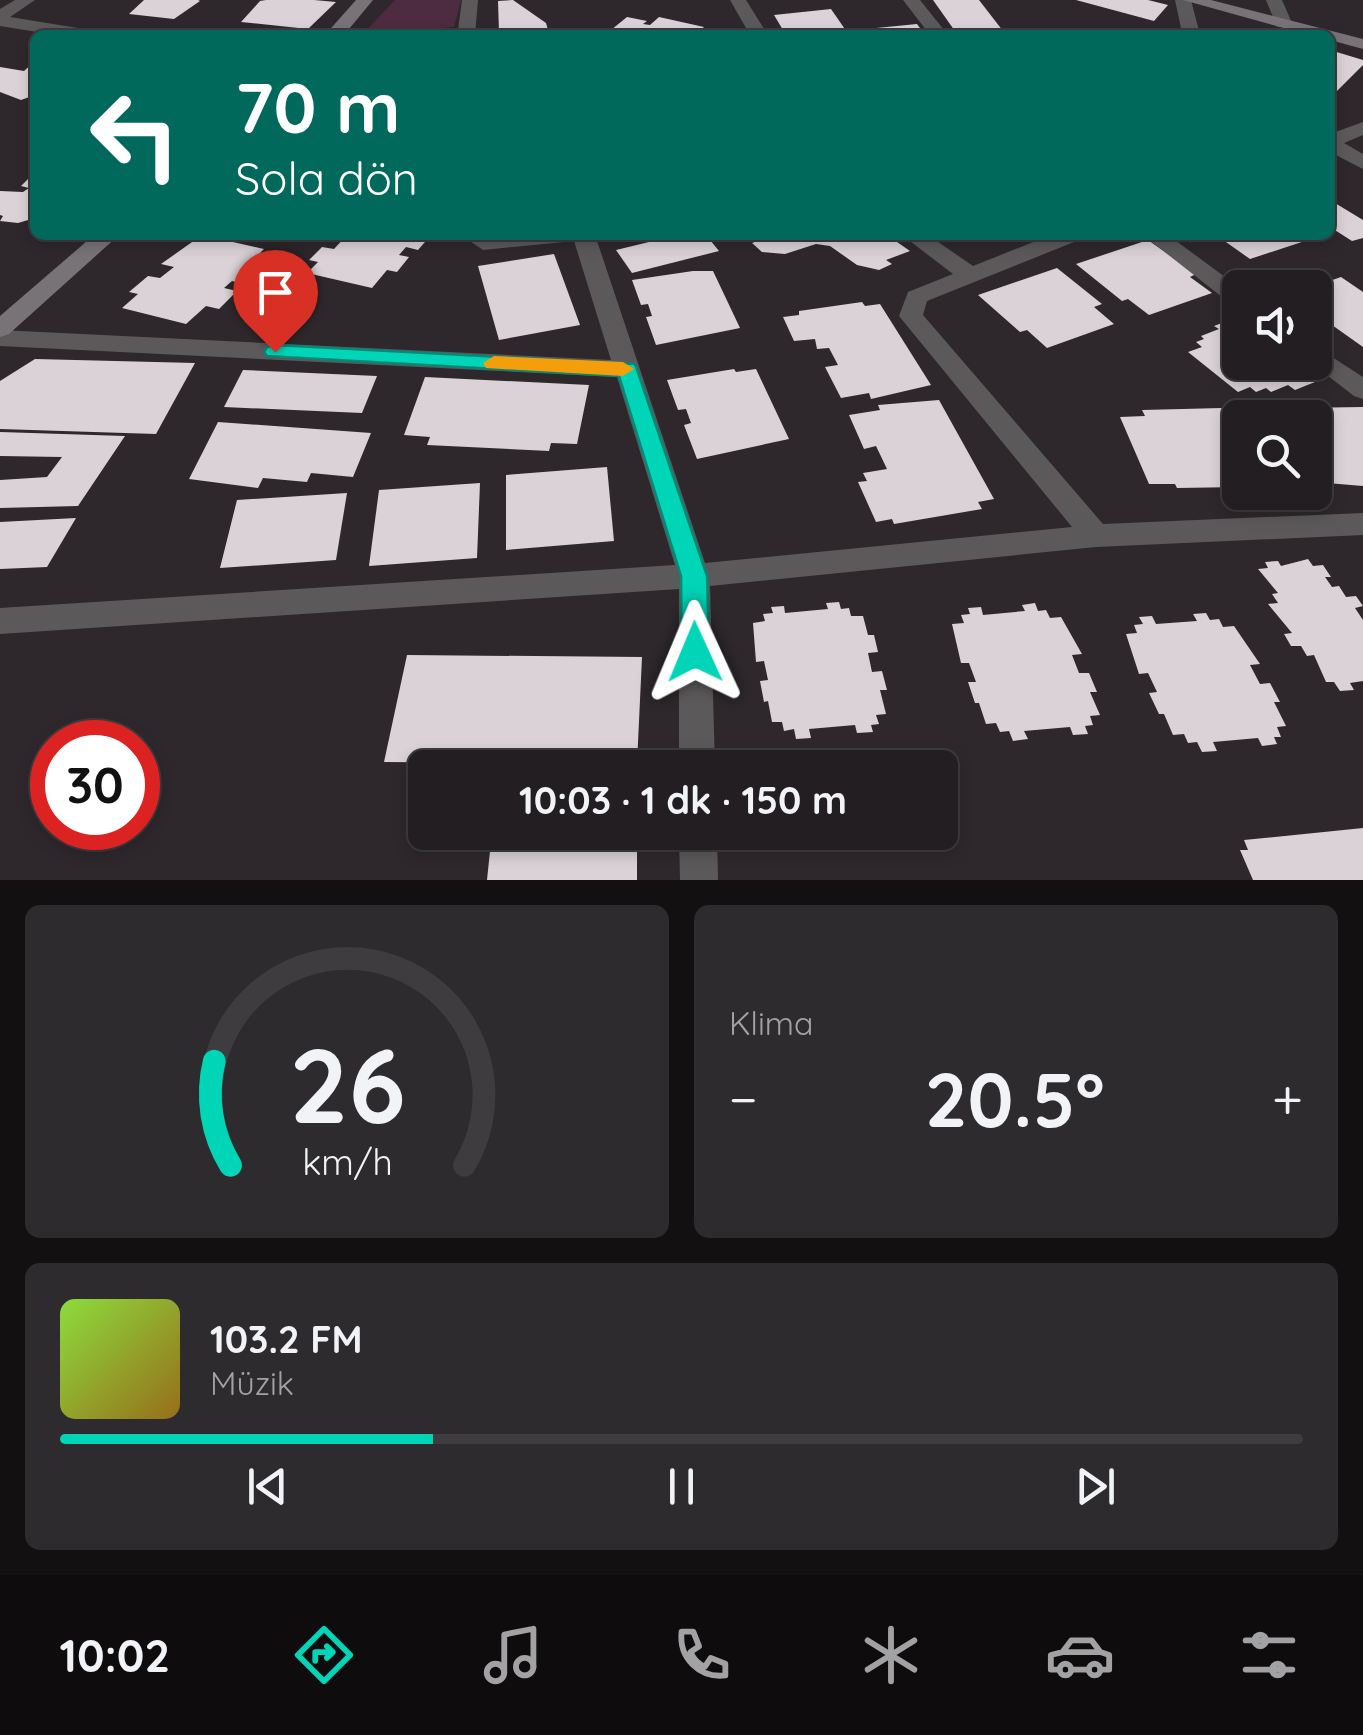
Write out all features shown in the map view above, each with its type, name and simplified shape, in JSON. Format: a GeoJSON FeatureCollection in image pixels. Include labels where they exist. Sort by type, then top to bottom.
{"type":"FeatureCollection","features":[{"type":"Feature","properties":{"kind":"main road"},"geometry":{"type":"LineString","coordinates":[[338,30],[365,0]]}},
{"type":"Feature","properties":{"kind":"main road"},"geometry":{"type":"LineString","coordinates":[[1191,0],[1312,30]]}},
{"type":"Feature","properties":{"kind":"main road"},"geometry":{"type":"LineString","coordinates":[[1335,36],[1363,44]]}},
{"type":"Feature","properties":{"kind":"main road"},"geometry":{"type":"LineString","coordinates":[[0,328],[102,240]]}},
{"type":"Feature","properties":{"kind":"street"},"geometry":{"type":"LineString","coordinates":[[0,18],[27,0]]}},
{"type":"Feature","properties":{"kind":"street"},"geometry":{"type":"LineString","coordinates":[[467,30],[470,0]]}},
{"type":"Feature","properties":{"kind":"street"},"geometry":{"type":"LineString","coordinates":[[738,0],[756,30]]}},
{"type":"Feature","properties":{"kind":"street"},"geometry":{"type":"LineString","coordinates":[[911,0],[935,30]]}},
{"type":"Feature","properties":{"kind":"street"},"geometry":{"type":"LineString","coordinates":[[1183,0],[1190,30]]}},
{"type":"Feature","properties":{"kind":"street"},"geometry":{"type":"LineString","coordinates":[[1274,0],[1283,22]]}},
{"type":"Feature","properties":{"kind":"street"},"geometry":{"type":"LineString","coordinates":[[0,18],[64,30]]}},
{"type":"Feature","properties":{"kind":"street"},"geometry":{"type":"LineString","coordinates":[[1335,140],[1363,128]]}},
{"type":"Feature","properties":{"kind":"street"},"geometry":{"type":"LineString","coordinates":[[1335,145],[1363,163]]}},
{"type":"Feature","properties":{"kind":"street"},"geometry":{"type":"LineString","coordinates":[[479,240],[516,240]]}},
{"type":"Feature","properties":{"kind":"street"},"geometry":{"type":"LineString","coordinates":[[586,240],[694,576],[697,750]]}},
{"type":"Feature","properties":{"kind":"street"},"geometry":{"type":"LineString","coordinates":[[920,240],[972,276]]}},
{"type":"Feature","properties":{"kind":"street"},"geometry":{"type":"LineString","coordinates":[[1059,240],[916,298],[912,316],[1096,536]]}},
{"type":"Feature","properties":{"kind":"street"},"geometry":{"type":"LineString","coordinates":[[1161,240],[1222,286]]}},
{"type":"Feature","properties":{"kind":"street"},"geometry":{"type":"LineString","coordinates":[[0,338],[628,369]]}},
{"type":"Feature","properties":{"kind":"street"},"geometry":{"type":"LineString","coordinates":[[1332,366],[1362,387]]}},
{"type":"Feature","properties":{"kind":"street"},"geometry":{"type":"LineString","coordinates":[[0,621],[694,576],[1096,536],[1363,524]]}},
{"type":"Feature","properties":{"kind":"street"},"geometry":{"type":"LineString","coordinates":[[698,850],[699,880]]}},
{"type":"Feature","properties":{"kind":"shaded area"},"geometry":{"type":"Polygon","coordinates":[[[395,0],[461,0],[454,27],[367,30],[395,0]]]}},
{"type":"Feature","properties":{"kind":"building"},"geometry":{"type":"Polygon","coordinates":[[[144,0],[200,1],[174,19],[129,14],[144,0]]]}},
{"type":"Feature","properties":{"kind":"building"},"geometry":{"type":"Polygon","coordinates":[[[513,0],[546,23],[548,30],[499,30],[498,1],[513,0]]]}},
{"type":"Feature","properties":{"kind":"building"},"geometry":{"type":"Polygon","coordinates":[[[933,0],[979,0],[1002,30],[954,30],[933,0]]]}},
{"type":"Feature","properties":{"kind":"building"},"geometry":{"type":"Polygon","coordinates":[[[1076,0],[1148,0],[1168,5],[1154,21],[1076,0]]]}},
{"type":"Feature","properties":{"kind":"building"},"geometry":{"type":"Polygon","coordinates":[[[260,1],[336,2],[308,29],[241,22],[260,1]]]}},
{"type":"Feature","properties":{"kind":"building"},"geometry":{"type":"Polygon","coordinates":[[[831,9],[846,30],[783,30],[774,15],[831,9]]]}},
{"type":"Feature","properties":{"kind":"building"},"geometry":{"type":"Polygon","coordinates":[[[627,17],[650,25],[659,17],[704,27],[701,30],[611,30],[627,17]]]}},
{"type":"Feature","properties":{"kind":"building"},"geometry":{"type":"Polygon","coordinates":[[[917,24],[921,30],[856,30],[917,24]]]}},
{"type":"Feature","properties":{"kind":"building"},"geometry":{"type":"Polygon","coordinates":[[[1335,52],[1363,60],[1363,65],[1336,92],[1335,52]]]}},
{"type":"Feature","properties":{"kind":"building"},"geometry":{"type":"Polygon","coordinates":[[[30,66],[30,97],[21,100],[0,92],[0,67],[24,71],[30,66]]]}},
{"type":"Feature","properties":{"kind":"building"},"geometry":{"type":"Polygon","coordinates":[[[30,177],[30,219],[0,221],[0,191],[23,192],[29,188],[21,186],[30,177]]]}},
{"type":"Feature","properties":{"kind":"building"},"geometry":{"type":"Polygon","coordinates":[[[1335,203],[1363,220],[1363,238],[1352,241],[1335,230],[1335,203]]]}},
{"type":"Feature","properties":{"kind":"building"},"geometry":{"type":"Polygon","coordinates":[[[195,240],[224,240],[264,249],[247,266],[259,268],[243,284],[232,281],[224,288],[237,291],[219,309],[206,306],[186,324],[122,308],[138,294],[129,292],[148,276],[160,278],[174,267],[161,264],[195,240]]]}},
{"type":"Feature","properties":{"kind":"building"},"geometry":{"type":"Polygon","coordinates":[[[342,240],[427,240],[418,250],[406,247],[399,255],[409,257],[397,272],[387,270],[372,288],[307,273],[318,262],[309,260],[322,247],[334,249],[342,240]]]}},
{"type":"Feature","properties":{"kind":"building"},"geometry":{"type":"Polygon","coordinates":[[[657,240],[710,240],[719,251],[632,273],[616,250],[657,240]]]}},
{"type":"Feature","properties":{"kind":"building"},"geometry":{"type":"Polygon","coordinates":[[[894,240],[910,251],[886,260],[892,264],[879,270],[857,265],[830,246],[816,244],[785,254],[762,252],[752,243],[894,240]]]}},
{"type":"Feature","properties":{"kind":"building"},"geometry":{"type":"Polygon","coordinates":[[[1148,240],[1196,274],[1190,277],[1212,293],[1149,315],[1128,299],[1122,301],[1076,264],[1148,240]]]}},
{"type":"Feature","properties":{"kind":"building"},"geometry":{"type":"Polygon","coordinates":[[[1223,240],[1308,240],[1250,259],[1223,240]]]}},
{"type":"Feature","properties":{"kind":"building"},"geometry":{"type":"Polygon","coordinates":[[[554,254],[580,325],[499,340],[478,266],[554,254]]]}},
{"type":"Feature","properties":{"kind":"building"},"geometry":{"type":"Polygon","coordinates":[[[1057,268],[1102,304],[1094,307],[1114,324],[1047,348],[1027,330],[1020,332],[978,295],[1057,268]]]}},
{"type":"Feature","properties":{"kind":"building"},"geometry":{"type":"Polygon","coordinates":[[[713,271],[740,328],[656,345],[646,317],[652,316],[648,304],[641,305],[632,280],[713,271]]]}},
{"type":"Feature","properties":{"kind":"building"},"geometry":{"type":"Polygon","coordinates":[[[1341,277],[1363,292],[1363,347],[1332,325],[1332,280],[1341,277]]]}},
{"type":"Feature","properties":{"kind":"building"},"geometry":{"type":"Polygon","coordinates":[[[862,302],[865,306],[880,304],[931,385],[871,399],[869,393],[841,398],[825,367],[838,365],[829,348],[817,349],[815,339],[794,341],[783,317],[862,302]]]}},
{"type":"Feature","properties":{"kind":"building"},"geometry":{"type":"Polygon","coordinates":[[[1222,323],[1222,379],[1188,352],[1202,347],[1196,342],[1219,329],[1214,326],[1222,323]]]}},
{"type":"Feature","properties":{"kind":"building"},"geometry":{"type":"Polygon","coordinates":[[[35,359],[195,363],[156,434],[0,429],[0,381],[35,359]]]}},
{"type":"Feature","properties":{"kind":"building"},"geometry":{"type":"Polygon","coordinates":[[[756,369],[789,439],[697,459],[684,425],[691,423],[686,409],[678,410],[667,380],[756,369]]]}},
{"type":"Feature","properties":{"kind":"building"},"geometry":{"type":"Polygon","coordinates":[[[243,370],[377,376],[362,413],[224,407],[243,370]]]}},
{"type":"Feature","properties":{"kind":"building"},"geometry":{"type":"Polygon","coordinates":[[[425,377],[589,385],[577,444],[551,443],[549,451],[427,445],[430,437],[404,435],[425,377]]]}},
{"type":"Feature","properties":{"kind":"building"},"geometry":{"type":"Polygon","coordinates":[[[1223,380],[1320,380],[1295,390],[1288,385],[1271,392],[1266,388],[1256,392],[1250,387],[1238,392],[1223,380]]]}},
{"type":"Feature","properties":{"kind":"building"},"geometry":{"type":"Polygon","coordinates":[[[939,400],[994,499],[978,502],[982,509],[894,524],[892,519],[876,522],[858,482],[867,481],[863,473],[887,469],[876,446],[864,449],[849,415],[880,410],[878,405],[939,400]]]}},
{"type":"Feature","properties":{"kind":"building"},"geometry":{"type":"Polygon","coordinates":[[[1332,407],[1363,407],[1363,486],[1332,483],[1332,407]]]}},
{"type":"Feature","properties":{"kind":"building"},"geometry":{"type":"Polygon","coordinates":[[[1222,408],[1222,487],[1149,484],[1120,417],[1145,416],[1142,410],[1222,408]]]}},
{"type":"Feature","properties":{"kind":"building"},"geometry":{"type":"Polygon","coordinates":[[[218,422],[371,433],[353,477],[311,473],[307,482],[263,478],[258,488],[189,479],[218,422]]]}},
{"type":"Feature","properties":{"kind":"building"},"geometry":{"type":"Polygon","coordinates":[[[0,432],[125,436],[78,506],[0,508],[0,480],[47,477],[62,457],[0,456],[0,432]]]}},
{"type":"Feature","properties":{"kind":"building"},"geometry":{"type":"Polygon","coordinates":[[[607,467],[614,541],[506,550],[506,475],[607,467]]]}},
{"type":"Feature","properties":{"kind":"building"},"geometry":{"type":"Polygon","coordinates":[[[480,483],[477,558],[369,566],[379,490],[480,483]]]}},
{"type":"Feature","properties":{"kind":"building"},"geometry":{"type":"Polygon","coordinates":[[[347,493],[336,560],[220,568],[237,500],[347,493]]]}},
{"type":"Feature","properties":{"kind":"building"},"geometry":{"type":"Polygon","coordinates":[[[76,518],[47,567],[0,569],[0,522],[76,518]]]}},
{"type":"Feature","properties":{"kind":"building"},"geometry":{"type":"Polygon","coordinates":[[[1308,559],[1313,566],[1323,565],[1332,587],[1339,586],[1346,597],[1356,596],[1363,606],[1355,608],[1363,620],[1363,681],[1350,683],[1354,690],[1340,691],[1334,682],[1326,682],[1314,655],[1307,656],[1301,646],[1291,646],[1284,634],[1292,633],[1268,604],[1278,603],[1272,594],[1278,593],[1258,569],[1268,568],[1265,562],[1278,561],[1281,566],[1308,559]]]}},
{"type":"Feature","properties":{"kind":"building"},"geometry":{"type":"Polygon","coordinates":[[[839,602],[841,609],[849,608],[851,616],[863,616],[868,635],[874,635],[878,652],[868,653],[872,672],[882,671],[887,690],[880,690],[886,714],[876,715],[879,724],[871,725],[873,732],[857,733],[855,725],[809,729],[811,738],[796,739],[794,729],[784,731],[782,722],[772,722],[768,701],[764,702],[760,681],[768,680],[764,661],[756,662],[753,623],[765,621],[763,614],[773,613],[771,607],[784,606],[785,613],[828,609],[826,603],[839,602]]]}},
{"type":"Feature","properties":{"kind":"building"},"geometry":{"type":"Polygon","coordinates":[[[1035,603],[1038,611],[1046,610],[1050,618],[1061,617],[1082,654],[1072,655],[1079,673],[1089,673],[1097,692],[1090,692],[1100,715],[1090,716],[1093,725],[1085,726],[1088,734],[1073,735],[1070,727],[1024,731],[1028,739],[1013,741],[1009,731],[1000,732],[996,723],[986,724],[979,703],[975,703],[968,682],[976,682],[969,663],[961,663],[952,624],[964,623],[961,615],[970,614],[968,608],[981,607],[983,615],[1025,611],[1022,605],[1035,603]]]}},
{"type":"Feature","properties":{"kind":"building"},"geometry":{"type":"Polygon","coordinates":[[[1206,613],[1210,620],[1219,619],[1223,627],[1234,626],[1260,664],[1250,665],[1260,684],[1270,683],[1286,726],[1277,727],[1281,737],[1274,737],[1277,744],[1262,746],[1258,738],[1213,742],[1217,751],[1202,752],[1197,742],[1188,743],[1184,734],[1173,735],[1164,714],[1159,714],[1149,693],[1157,692],[1148,673],[1139,674],[1126,634],[1137,633],[1134,625],[1143,624],[1139,617],[1152,616],[1156,624],[1197,621],[1193,614],[1206,613]]]}},
{"type":"Feature","properties":{"kind":"building"},"geometry":{"type":"Polygon","coordinates":[[[407,655],[642,657],[638,750],[408,750],[408,762],[384,762],[407,655]]]}},
{"type":"Feature","properties":{"kind":"building"},"geometry":{"type":"Polygon","coordinates":[[[1363,828],[1363,880],[1253,880],[1240,850],[1248,850],[1244,840],[1363,828]]]}},
{"type":"Feature","properties":{"kind":"building"},"geometry":{"type":"Polygon","coordinates":[[[490,850],[637,850],[637,880],[487,880],[490,850]]]}},
{"type":"Feature","properties":{"kind":"slow traffic"},"geometry":{"type":"LineString","coordinates":[[494,363],[623,369]]}},
{"type":"Feature","properties":{"kind":"route"},"geometry":{"type":"LineString","coordinates":[[275,352],[628,369],[694,576],[695,652]]}}]}
